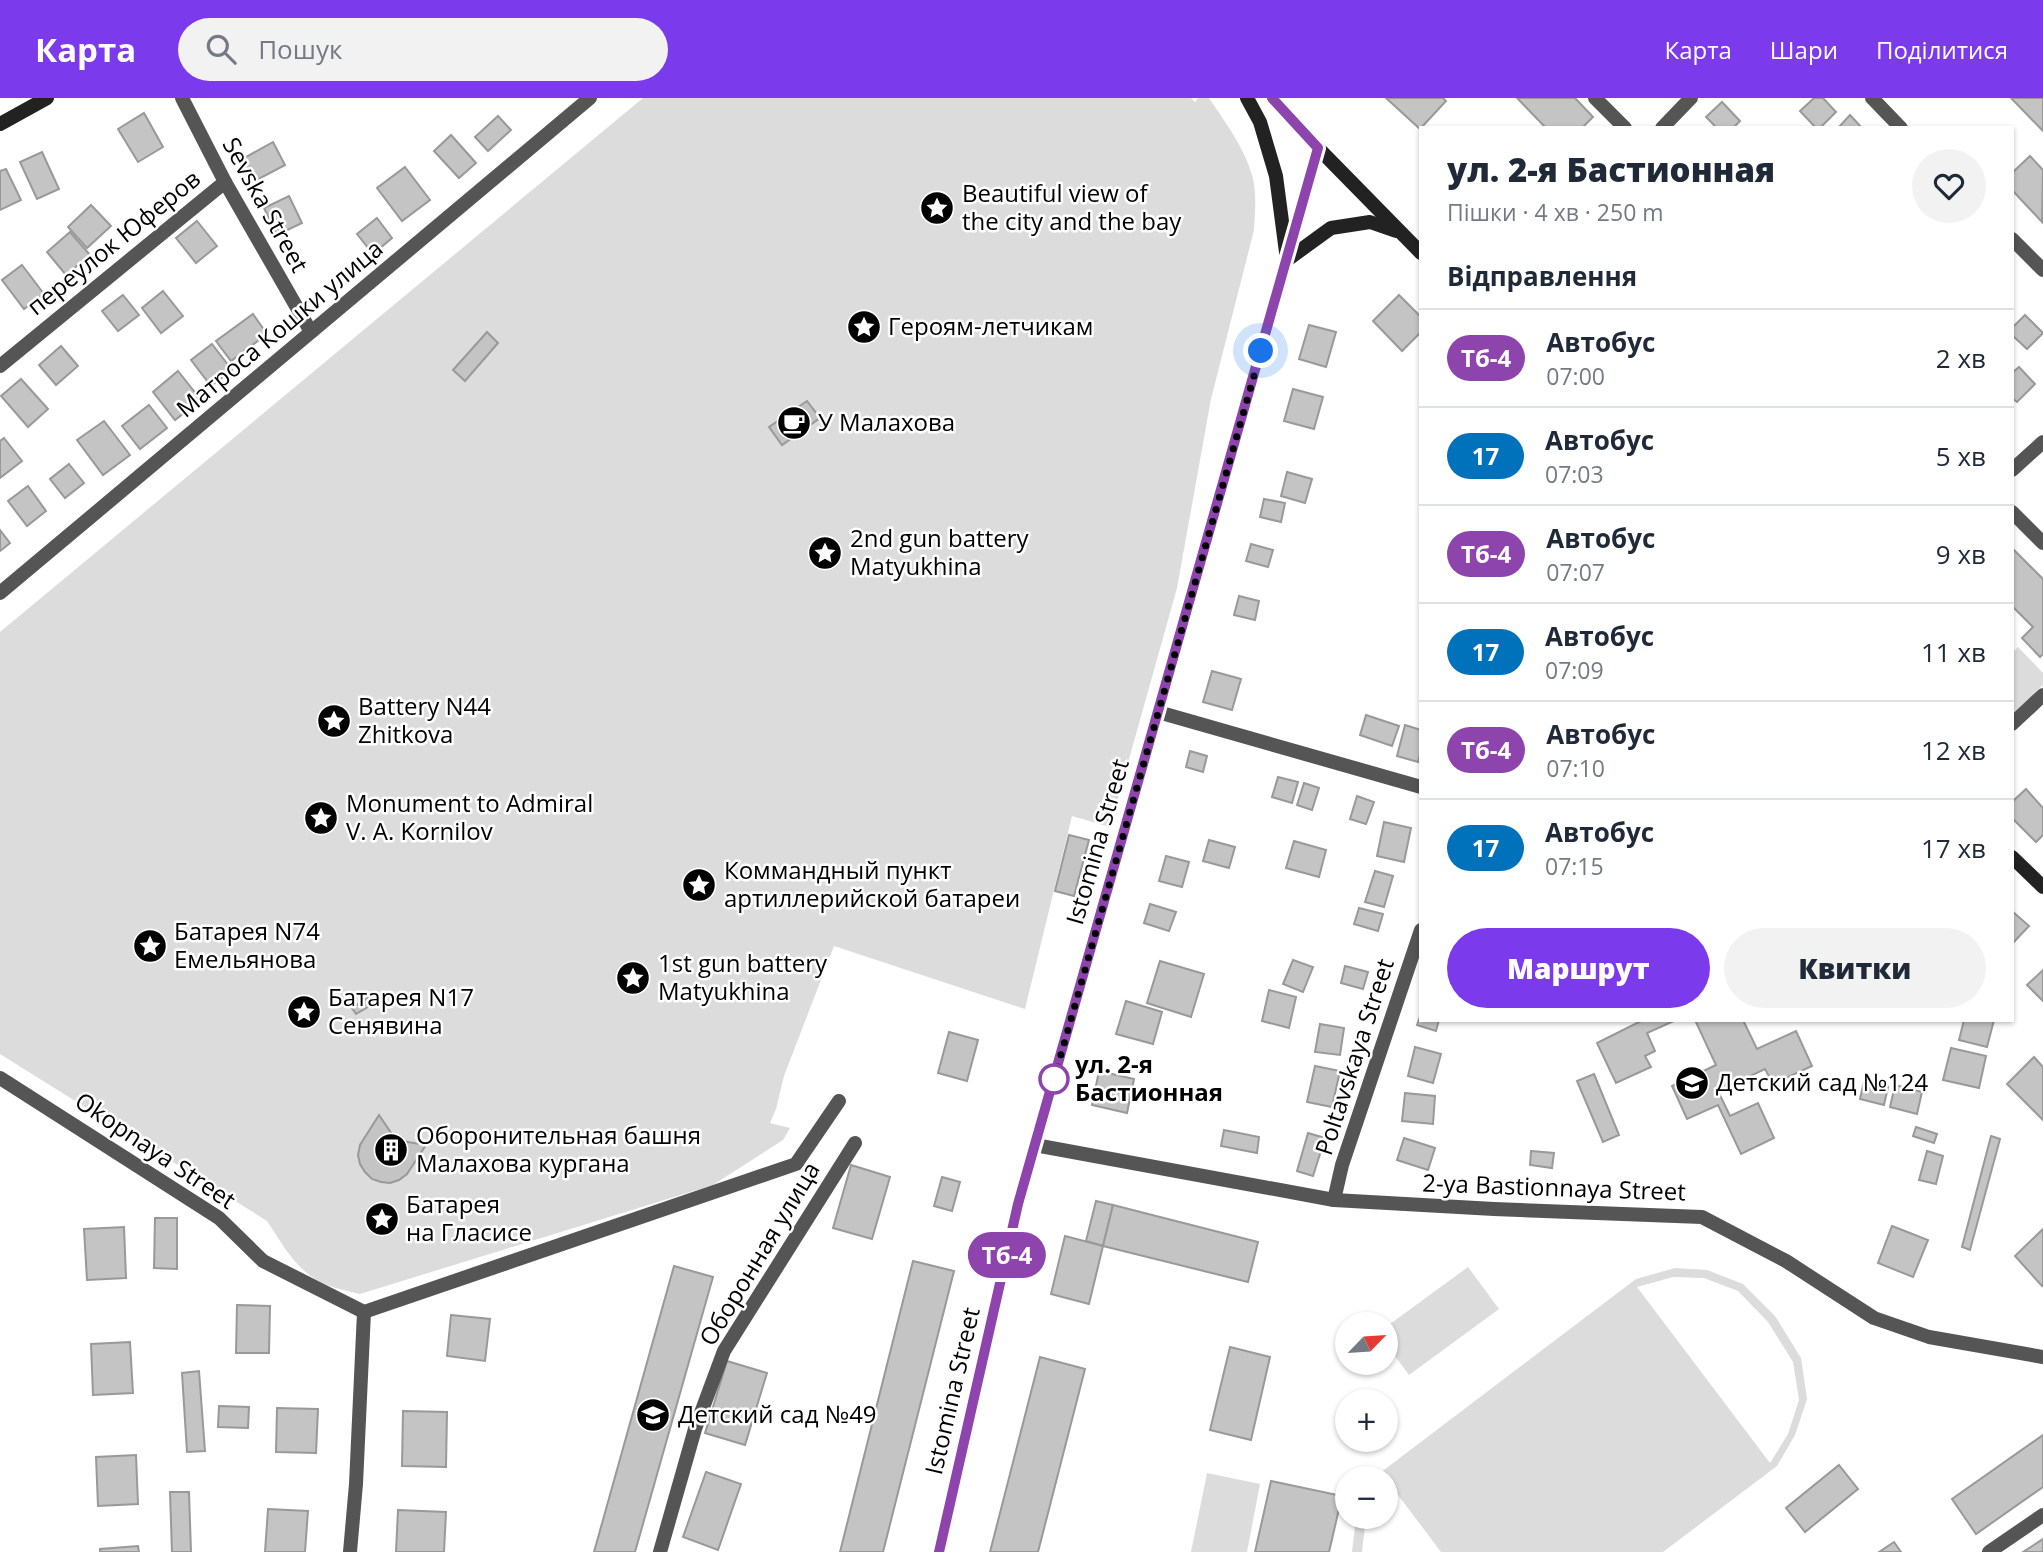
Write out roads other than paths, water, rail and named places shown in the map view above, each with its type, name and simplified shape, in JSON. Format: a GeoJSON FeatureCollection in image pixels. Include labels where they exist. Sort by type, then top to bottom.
{"type":"FeatureCollection","features":[{"type":"Feature","properties":{"kind":"main road"},"geometry":{"type":"LineString","coordinates":[[0,124],[47,98]]}},
{"type":"Feature","properties":{"kind":"main road"},"geometry":{"type":"LineString","coordinates":[[1247,98],[1260,122],[1276,176],[1287,260],[1331,228],[1370,222],[1401,232]]}},
{"type":"Feature","properties":{"kind":"main road"},"geometry":{"type":"LineString","coordinates":[[1272,98],[1419,251]]}},
{"type":"Feature","properties":{"kind":"main road","name":"Istomina Street"},"geometry":{"type":"LineString","coordinates":[[938,1552],[1017,1211],[1318,148]]}},
{"type":"Feature","properties":{"kind":"main road"},"geometry":{"type":"LineString","coordinates":[[2014,859],[2043,887]]}},
{"type":"Feature","properties":{"kind":"street","name":"Sevska Street"},"geometry":{"type":"LineString","coordinates":[[182,98],[225,182],[311,332]]}},
{"type":"Feature","properties":{"kind":"street","name":"Матроса Кошки улица"},"geometry":{"type":"LineString","coordinates":[[0,593],[590,98]]}},
{"type":"Feature","properties":{"kind":"street"},"geometry":{"type":"LineString","coordinates":[[1595,98],[1623,126]]}},
{"type":"Feature","properties":{"kind":"street"},"geometry":{"type":"LineString","coordinates":[[1664,126],[1690,98]]}},
{"type":"Feature","properties":{"kind":"street"},"geometry":{"type":"LineString","coordinates":[[1872,98],[1899,126]]}},
{"type":"Feature","properties":{"kind":"street","name":"переулок Юферов"},"geometry":{"type":"LineString","coordinates":[[0,366],[225,182]]}},
{"type":"Feature","properties":{"kind":"street"},"geometry":{"type":"LineString","coordinates":[[2014,241],[2043,270]]}},
{"type":"Feature","properties":{"kind":"street"},"geometry":{"type":"LineString","coordinates":[[2014,468],[2043,442]]}},
{"type":"Feature","properties":{"kind":"street"},"geometry":{"type":"LineString","coordinates":[[2014,514],[2043,544]]}},
{"type":"Feature","properties":{"kind":"street"},"geometry":{"type":"LineString","coordinates":[[2014,722],[2043,695]]}},
{"type":"Feature","properties":{"kind":"street"},"geometry":{"type":"LineString","coordinates":[[1158,712],[1419,786]]}},
{"type":"Feature","properties":{"kind":"street","name":"Poltavskaya Street"},"geometry":{"type":"LineString","coordinates":[[1334,1200],[1342,1165],[1419,936]]}},
{"type":"Feature","properties":{"kind":"street","name":"Okopnaya Street"},"geometry":{"type":"LineString","coordinates":[[0,1078],[219,1219],[263,1261],[364,1312]]}},
{"type":"Feature","properties":{"kind":"street"},"geometry":{"type":"LineString","coordinates":[[350,1552],[364,1312],[796,1164],[839,1101]]}},
{"type":"Feature","properties":{"kind":"street","name":"Оборонная улица"},"geometry":{"type":"LineString","coordinates":[[660,1552],[695,1429],[724,1350],[855,1143]]}},
{"type":"Feature","properties":{"kind":"street","name":"2-ya Bastionnaya Street"},"geometry":{"type":"LineString","coordinates":[[1035,1145],[1334,1200],[1702,1217],[1786,1261],[1874,1318],[1929,1337],[2043,1357]]}},
{"type":"Feature","properties":{"kind":"street"},"geometry":{"type":"LineString","coordinates":[[1989,1552],[2043,1515]]}},
{"type":"Feature","properties":{"kind":"place","name":"Beautiful view of the city and the bay"},"geometry":{"type":"Point","coordinates":[937,208]}},
{"type":"Feature","properties":{"kind":"place","name":"Героям-летчикам"},"geometry":{"type":"Point","coordinates":[864,327]}},
{"type":"Feature","properties":{"kind":"place","name":"У Малахова"},"geometry":{"type":"Point","coordinates":[794,423]}},
{"type":"Feature","properties":{"kind":"place","name":"2nd gun battery Matyukhina"},"geometry":{"type":"Point","coordinates":[825,553]}},
{"type":"Feature","properties":{"kind":"place","name":"Battery N44 Zhitkova"},"geometry":{"type":"Point","coordinates":[334,721]}},
{"type":"Feature","properties":{"kind":"place","name":"Monument to Admiral V. A. Kornilov"},"geometry":{"type":"Point","coordinates":[321,818]}},
{"type":"Feature","properties":{"kind":"place","name":"Коммандный пункт артиллерийской батареи"},"geometry":{"type":"Point","coordinates":[699,885]}},
{"type":"Feature","properties":{"kind":"place","name":"Батарея N74 Емельянова"},"geometry":{"type":"Point","coordinates":[150,946]}},
{"type":"Feature","properties":{"kind":"place","name":"1st gun battery Matyukhina"},"geometry":{"type":"Point","coordinates":[633,978]}},
{"type":"Feature","properties":{"kind":"place","name":"Батарея N17 Сенявина"},"geometry":{"type":"Point","coordinates":[304,1012]}},
{"type":"Feature","properties":{"kind":"place","name":"ул. 2-я Бастионная"},"geometry":{"type":"Point","coordinates":[1054,1079]}},
{"type":"Feature","properties":{"kind":"place","name":"Детский сад №124"},"geometry":{"type":"Point","coordinates":[1692,1083]}},
{"type":"Feature","properties":{"kind":"place","name":"Оборонительная башня Малахова кургана"},"geometry":{"type":"Point","coordinates":[391,1150]}},
{"type":"Feature","properties":{"kind":"place","name":"Батарея на Гласисе"},"geometry":{"type":"Point","coordinates":[382,1219]}},
{"type":"Feature","properties":{"kind":"place","name":"Детский сад №49"},"geometry":{"type":"Point","coordinates":[653,1415]}}]}
